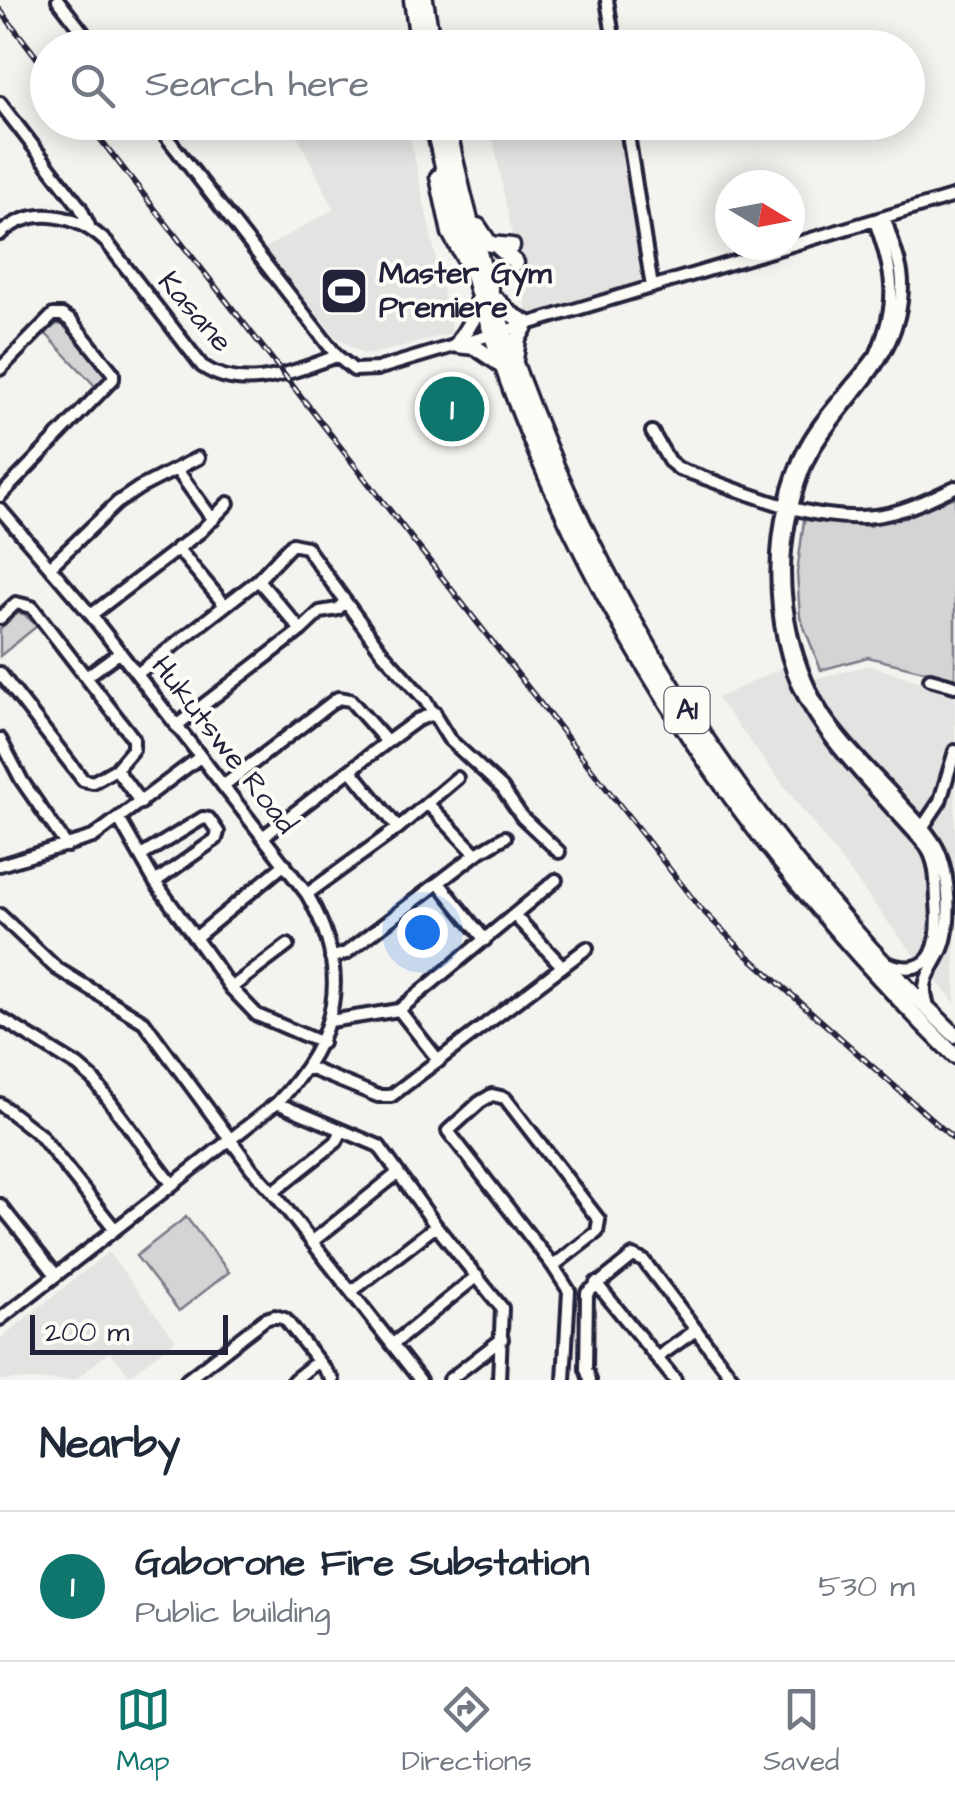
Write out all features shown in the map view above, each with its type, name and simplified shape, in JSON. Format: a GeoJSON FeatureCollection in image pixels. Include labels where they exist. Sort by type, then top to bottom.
{"type":"FeatureCollection","features":[{"type":"Feature","properties":{"kind":"highway"},"geometry":{"type":"LineString","coordinates":[[412,0],[416,30]]}},
{"type":"Feature","properties":{"kind":"highway"},"geometry":{"type":"LineString","coordinates":[[426,0],[430,30]]}},
{"type":"Feature","properties":{"kind":"highway","name":"A1"},"geometry":{"type":"LineString","coordinates":[[436,140],[470,269],[486,297]]}},
{"type":"Feature","properties":{"kind":"highway","name":"A1"},"geometry":{"type":"LineString","coordinates":[[451,140],[501,365],[581,551],[644,666],[730,798],[813,905],[892,994],[955,1056]]}},
{"type":"Feature","properties":{"kind":"highway"},"geometry":{"type":"LineString","coordinates":[[460,184],[490,244],[505,246],[516,263]]}},
{"type":"Feature","properties":{"kind":"highway"},"geometry":{"type":"LineString","coordinates":[[501,365],[475,347],[458,345],[486,297],[527,323],[518,339],[516,371]]}},
{"type":"Feature","properties":{"kind":"highway","name":"A1"},"geometry":{"type":"LineString","coordinates":[[496,332],[599,558],[669,682],[770,831],[822,896],[955,1035]]}},
{"type":"Feature","properties":{"kind":"street"},"geometry":{"type":"LineString","coordinates":[[58,0],[81,30]]}},
{"type":"Feature","properties":{"kind":"street"},"geometry":{"type":"LineString","coordinates":[[607,0],[611,30]]}},
{"type":"Feature","properties":{"kind":"street","name":"Kasane"},"geometry":{"type":"LineString","coordinates":[[0,103],[80,207],[90,227],[108,244],[202,366],[241,382],[337,356]]}},
{"type":"Feature","properties":{"kind":"street"},"geometry":{"type":"LineString","coordinates":[[169,140],[347,368],[368,371],[955,196]]}},
{"type":"Feature","properties":{"kind":"street"},"geometry":{"type":"LineString","coordinates":[[629,140],[652,287]]}},
{"type":"Feature","properties":{"kind":"street"},"geometry":{"type":"LineString","coordinates":[[887,242],[900,213]]}},
{"type":"Feature","properties":{"kind":"street"},"geometry":{"type":"LineString","coordinates":[[0,234],[24,218],[37,216],[62,217],[90,227]]}},
{"type":"Feature","properties":{"kind":"street"},"geometry":{"type":"LineString","coordinates":[[880,219],[902,285],[888,347],[814,447],[790,507],[778,586],[797,683],[822,726],[926,846],[946,899],[938,940],[928,959],[917,967],[906,968],[881,962]]}},
{"type":"Feature","properties":{"kind":"street"},"geometry":{"type":"LineString","coordinates":[[855,226],[870,230],[887,242]]}},
{"type":"Feature","properties":{"kind":"street"},"geometry":{"type":"LineString","coordinates":[[0,368],[53,316],[62,315],[113,373],[113,379],[0,496]]}},
{"type":"Feature","properties":{"kind":"street"},"geometry":{"type":"LineString","coordinates":[[652,432],[669,461],[679,469],[790,507],[838,516],[875,516],[906,508],[955,487]]}},
{"type":"Feature","properties":{"kind":"street"},"geometry":{"type":"LineString","coordinates":[[52,566],[118,503],[198,458]]}},
{"type":"Feature","properties":{"kind":"street"},"geometry":{"type":"LineString","coordinates":[[177,470],[212,520]]}},
{"type":"Feature","properties":{"kind":"street"},"geometry":{"type":"LineString","coordinates":[[91,615],[212,520],[228,503]]}},
{"type":"Feature","properties":{"kind":"street"},"geometry":{"type":"LineString","coordinates":[[790,507],[786,600],[806,682],[832,728],[922,828],[940,854],[946,936],[924,986],[930,1011]]}},
{"type":"Feature","properties":{"kind":"street","name":"Hukutswe Road"},"geometry":{"type":"LineString","coordinates":[[0,509],[52,566],[285,864],[325,927],[332,958],[330,1021],[322,1043],[309,1068],[277,1104],[0,1319]]}},
{"type":"Feature","properties":{"kind":"street"},"geometry":{"type":"LineString","coordinates":[[138,674],[258,580],[289,546],[301,543],[382,652],[435,713],[448,738],[502,788],[522,817],[558,852]]}},
{"type":"Feature","properties":{"kind":"street"},"geometry":{"type":"LineString","coordinates":[[177,548],[224,604]]}},
{"type":"Feature","properties":{"kind":"street"},"geometry":{"type":"LineString","coordinates":[[258,580],[301,630]]}},
{"type":"Feature","properties":{"kind":"street"},"geometry":{"type":"LineString","coordinates":[[176,726],[320,612],[338,609],[345,602]]}},
{"type":"Feature","properties":{"kind":"street"},"geometry":{"type":"LineString","coordinates":[[0,618],[16,603],[32,607],[133,738],[132,749],[116,768],[93,782],[83,780],[0,673]]}},
{"type":"Feature","properties":{"kind":"street"},"geometry":{"type":"LineString","coordinates":[[86,677],[120,652]]}},
{"type":"Feature","properties":{"kind":"street"},"geometry":{"type":"LineString","coordinates":[[930,679],[955,686]]}},
{"type":"Feature","properties":{"kind":"street"},"geometry":{"type":"LineString","coordinates":[[223,786],[338,698],[350,700],[387,742]]}},
{"type":"Feature","properties":{"kind":"street"},"geometry":{"type":"LineString","coordinates":[[264,836],[417,720],[435,713]]}},
{"type":"Feature","properties":{"kind":"street"},"geometry":{"type":"LineString","coordinates":[[0,739],[22,781],[67,846]]}},
{"type":"Feature","properties":{"kind":"street"},"geometry":{"type":"LineString","coordinates":[[922,828],[940,801],[955,752]]}},
{"type":"Feature","properties":{"kind":"street"},"geometry":{"type":"LineString","coordinates":[[0,865],[88,839],[200,757]]}},
{"type":"Feature","properties":{"kind":"street"},"geometry":{"type":"LineString","coordinates":[[116,768],[141,803]]}},
{"type":"Feature","properties":{"kind":"street"},"geometry":{"type":"LineString","coordinates":[[351,770],[398,828]]}},
{"type":"Feature","properties":{"kind":"street"},"geometry":{"type":"LineString","coordinates":[[307,894],[398,828],[456,778]]}},
{"type":"Feature","properties":{"kind":"street"},"geometry":{"type":"LineString","coordinates":[[428,804],[476,854]]}},
{"type":"Feature","properties":{"kind":"street"},"geometry":{"type":"LineString","coordinates":[[141,856],[203,818],[209,819],[218,832],[216,839],[155,882]]}},
{"type":"Feature","properties":{"kind":"street"},"geometry":{"type":"LineString","coordinates":[[120,819],[155,882],[231,988],[258,1015],[322,1043]]}},
{"type":"Feature","properties":{"kind":"street"},"geometry":{"type":"LineString","coordinates":[[332,958],[346,953],[476,854],[505,837]]}},
{"type":"Feature","properties":{"kind":"street"},"geometry":{"type":"LineString","coordinates":[[195,938],[285,864]]}},
{"type":"Feature","properties":{"kind":"street"},"geometry":{"type":"LineString","coordinates":[[330,1021],[398,1010],[556,880]]}},
{"type":"Feature","properties":{"kind":"street"},"geometry":{"type":"LineString","coordinates":[[439,883],[485,940]]}},
{"type":"Feature","properties":{"kind":"street"},"geometry":{"type":"LineString","coordinates":[[0,915],[56,968],[144,1022],[252,1169],[420,1380]]}},
{"type":"Feature","properties":{"kind":"street"},"geometry":{"type":"LineString","coordinates":[[515,916],[562,966]]}},
{"type":"Feature","properties":{"kind":"street"},"geometry":{"type":"LineString","coordinates":[[231,988],[288,945]]}},
{"type":"Feature","properties":{"kind":"street"},"geometry":{"type":"LineString","coordinates":[[309,1068],[385,1096],[401,1091],[588,948]]}},
{"type":"Feature","properties":{"kind":"street"},"geometry":{"type":"LineString","coordinates":[[398,1010],[438,1060]]}},
{"type":"Feature","properties":{"kind":"street"},"geometry":{"type":"LineString","coordinates":[[0,1018],[78,1066],[92,1079],[172,1184]]}},
{"type":"Feature","properties":{"kind":"street"},"geometry":{"type":"LineString","coordinates":[[553,1266],[597,1232],[599,1220],[505,1098],[492,1095],[448,1132],[553,1266],[570,1294],[564,1375],[587,1377],[587,1293],[633,1256],[640,1258],[734,1380]]}},
{"type":"Feature","properties":{"kind":"street"},"geometry":{"type":"LineString","coordinates":[[0,1104],[40,1135],[114,1228]]}},
{"type":"Feature","properties":{"kind":"street"},"geometry":{"type":"LineString","coordinates":[[277,1104],[373,1142],[398,1173],[502,1308],[499,1380]]}},
{"type":"Feature","properties":{"kind":"street"},"geometry":{"type":"LineString","coordinates":[[274,1192],[336,1142],[342,1131]]}},
{"type":"Feature","properties":{"kind":"street"},"geometry":{"type":"LineString","coordinates":[[313,1241],[398,1173]]}},
{"type":"Feature","properties":{"kind":"street"},"geometry":{"type":"LineString","coordinates":[[0,1205],[56,1275]]}},
{"type":"Feature","properties":{"kind":"street"},"geometry":{"type":"LineString","coordinates":[[352,1292],[436,1226]]}},
{"type":"Feature","properties":{"kind":"street"},"geometry":{"type":"LineString","coordinates":[[393,1344],[477,1276]]}},
{"type":"Feature","properties":{"kind":"street"},"geometry":{"type":"LineString","coordinates":[[596,1283],[676,1380]]}},
{"type":"Feature","properties":{"kind":"street"},"geometry":{"type":"LineString","coordinates":[[188,1380],[274,1316],[285,1319],[334,1380]]}},
{"type":"Feature","properties":{"kind":"street"},"geometry":{"type":"LineString","coordinates":[[658,1357],[696,1330]]}},
{"type":"Feature","properties":{"kind":"street"},"geometry":{"type":"LineString","coordinates":[[449,1380],[502,1339]]}},
{"type":"Feature","properties":{"kind":"street"},"geometry":{"type":"LineString","coordinates":[[294,1380],[318,1361]]}},
{"type":"Feature","properties":{"kind":"shaded area"},"geometry":{"type":"Polygon","coordinates":[[[300,140],[411,140],[452,333],[373,354],[363,354],[336,337],[264,249],[334,209],[300,140]]]}},
{"type":"Feature","properties":{"kind":"shaded area"},"geometry":{"type":"Polygon","coordinates":[[[493,140],[622,140],[644,284],[528,316],[493,140]]]}},
{"type":"Feature","properties":{"kind":"shaded area"},"geometry":{"type":"Polygon","coordinates":[[[57,324],[63,325],[107,376],[98,389],[45,333],[57,324]]]}},
{"type":"Feature","properties":{"kind":"shaded area"},"geometry":{"type":"Polygon","coordinates":[[[955,497],[955,679],[868,657],[821,670],[800,617],[797,573],[804,520],[869,526],[955,497]]]}},
{"type":"Feature","properties":{"kind":"shaded area"},"geometry":{"type":"Polygon","coordinates":[[[17,613],[37,626],[0,656],[0,629],[17,613]]]}},
{"type":"Feature","properties":{"kind":"shaded area"},"geometry":{"type":"Polygon","coordinates":[[[808,656],[815,679],[869,665],[955,693],[955,1003],[898,935],[717,698],[808,656]]]}},
{"type":"Feature","properties":{"kind":"shaded area"},"geometry":{"type":"Polygon","coordinates":[[[186,1217],[229,1272],[179,1311],[136,1256],[186,1217]]]}},
{"type":"Feature","properties":{"kind":"shaded area"},"geometry":{"type":"Polygon","coordinates":[[[108,1252],[176,1340],[130,1375],[109,1352],[75,1380],[0,1380],[0,1339],[108,1252]]]}},
{"type":"Feature","properties":{"kind":"railway"},"geometry":{"type":"LineString","coordinates":[[0,10],[30,49]]}},
{"type":"Feature","properties":{"kind":"railway"},"geometry":{"type":"LineString","coordinates":[[101,140],[699,907],[746,954],[955,1140]]}},
{"type":"Feature","properties":{"kind":"place","name":"Master Gym Premiere"},"geometry":{"type":"Point","coordinates":[344,291]}},
{"type":"Feature","properties":{"kind":"place","name":"Gaborone Fire Substation"},"geometry":{"type":"Point","coordinates":[452,409]}}]}
